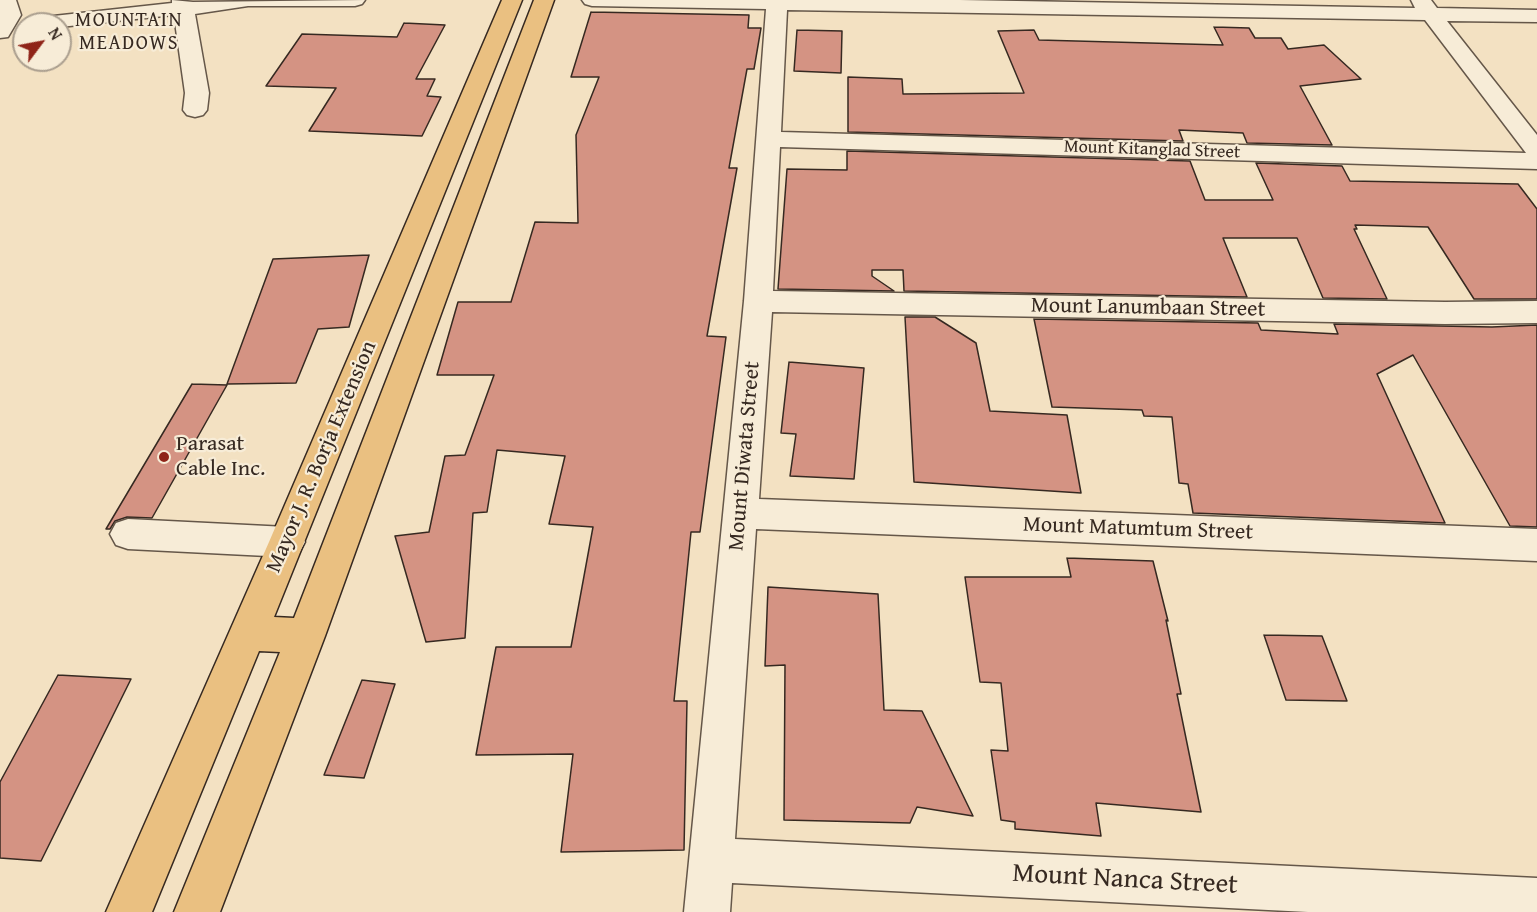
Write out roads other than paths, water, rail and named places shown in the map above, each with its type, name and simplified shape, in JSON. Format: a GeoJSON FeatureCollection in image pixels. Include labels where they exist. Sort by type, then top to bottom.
{"type":"FeatureCollection","features":[{"type":"Feature","properties":{"kind":"main road","name":"Mayor J. R. Borja Extension"},"geometry":{"type":"LineString","coordinates":[[129,912],[287,542],[512,0]]}},
{"type":"Feature","properties":{"kind":"main road","name":"Mayor J. R. Borja Extension"},"geometry":{"type":"LineString","coordinates":[[197,912],[306,636],[544,0]]}},
{"type":"Feature","properties":{"kind":"main road"},"geometry":{"type":"LineString","coordinates":[[247,633],[306,636]]}},
{"type":"Feature","properties":{"kind":"street"},"geometry":{"type":"LineString","coordinates":[[72,19],[182,4],[247,0],[355,0]]}},
{"type":"Feature","properties":{"kind":"street"},"geometry":{"type":"LineString","coordinates":[[592,0],[1425,7],[1537,16]]}},
{"type":"Feature","properties":{"kind":"street"},"geometry":{"type":"LineString","coordinates":[[9,29],[10,15],[5,2],[30,1]]}},
{"type":"Feature","properties":{"kind":"street","name":"Mount Diwata Street"},"geometry":{"type":"LineString","coordinates":[[707,912],[758,301],[777,1]]}},
{"type":"Feature","properties":{"kind":"street"},"geometry":{"type":"LineString","coordinates":[[182,4],[197,93],[195,110]]}},
{"type":"Feature","properties":{"kind":"street"},"geometry":{"type":"LineString","coordinates":[[1425,7],[1537,151]]}},
{"type":"Feature","properties":{"kind":"street","name":"Mount Kitanglad Street"},"geometry":{"type":"LineString","coordinates":[[768,139],[1537,161]]}},
{"type":"Feature","properties":{"kind":"street","name":"Mount Lanumbaan Street"},"geometry":{"type":"LineString","coordinates":[[758,301],[1422,313],[1537,312]]}},
{"type":"Feature","properties":{"kind":"street","name":"Mount Matumtum Street"},"geometry":{"type":"LineString","coordinates":[[739,513],[1537,545]]}},
{"type":"Feature","properties":{"kind":"street"},"geometry":{"type":"LineString","coordinates":[[128,534],[287,542]]}},
{"type":"Feature","properties":{"kind":"street","name":"Mount Nanca Street"},"geometry":{"type":"LineString","coordinates":[[712,860],[1537,901]]}},
{"type":"Feature","properties":{"kind":"place","name":"Parasat Cable Inc."},"geometry":{"type":"Point","coordinates":[164,457]}},
{"type":"Feature","properties":{"kind":"district","name":"MOUNTAIN MEADOWS"},"geometry":{"type":"Point","coordinates":[129,32]}}]}
